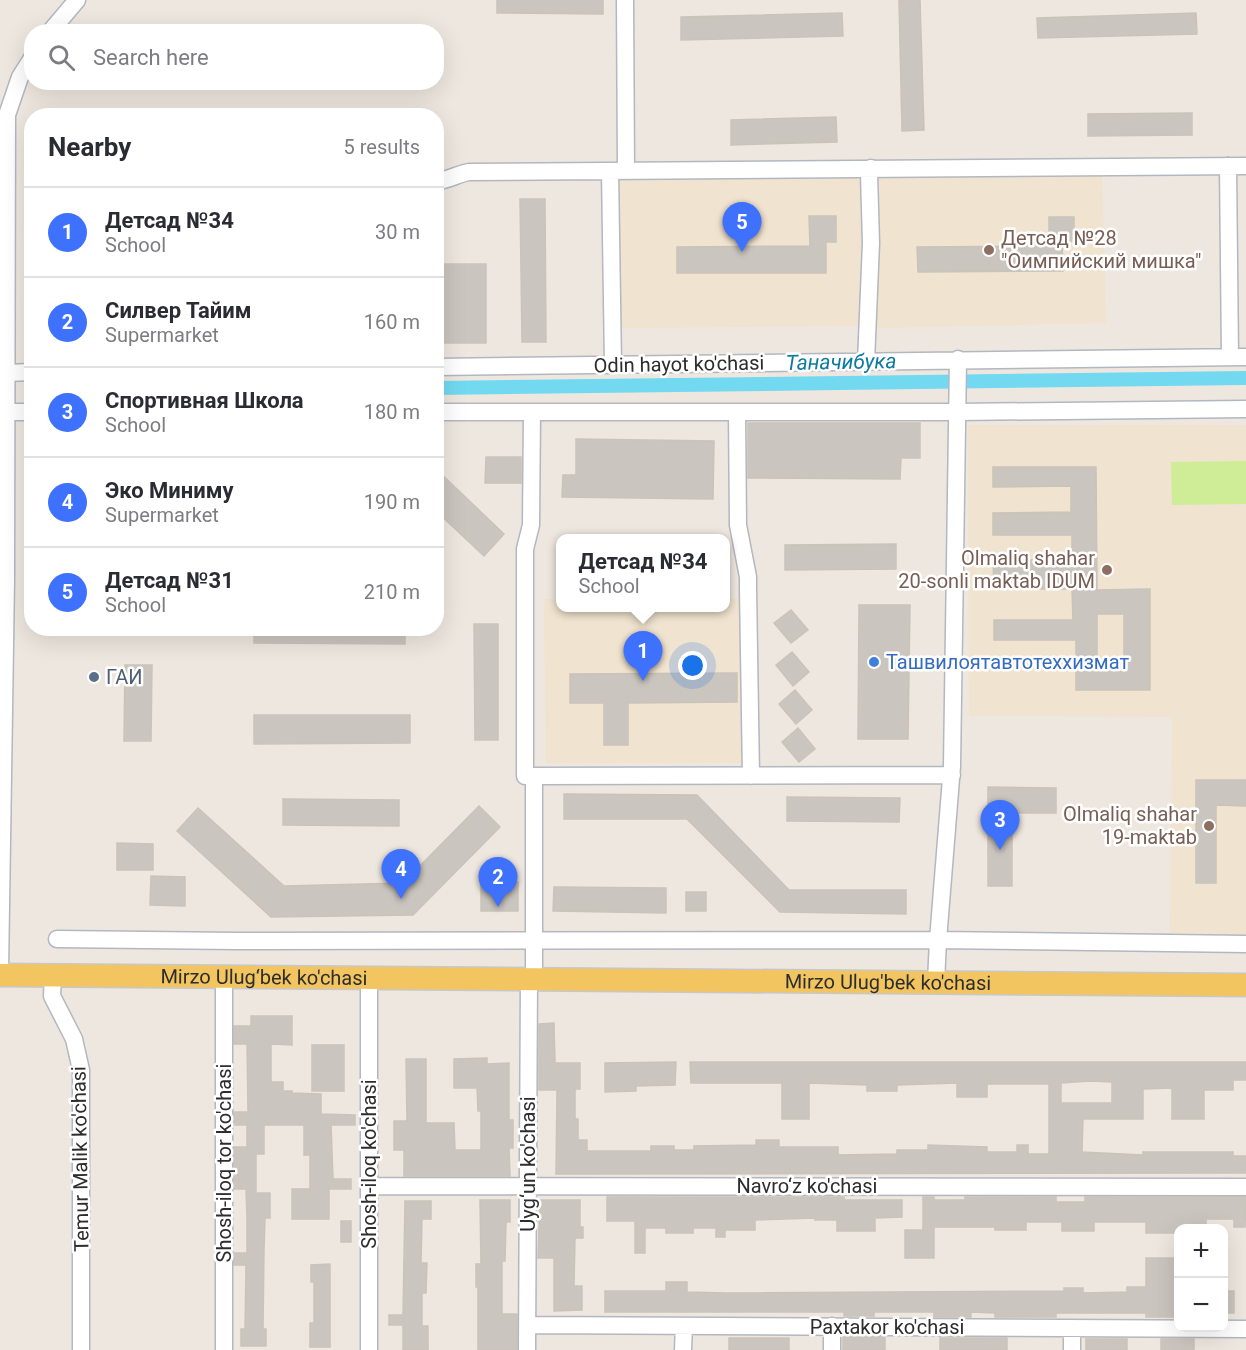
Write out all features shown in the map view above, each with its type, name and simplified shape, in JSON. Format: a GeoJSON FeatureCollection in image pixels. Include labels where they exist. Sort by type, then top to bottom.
{"type":"FeatureCollection","features":[{"type":"Feature","properties":{"kind":"main road","name":"Mirzo Ulug‘bek ko'chasi"},"geometry":{"type":"LineString","coordinates":[[0,973],[532,979]]}},
{"type":"Feature","properties":{"kind":"main road","name":"Mirzo Ulug'bek ko'chasi"},"geometry":{"type":"LineString","coordinates":[[532,979],[1246,985]]}},
{"type":"Feature","properties":{"kind":"street"},"geometry":{"type":"LineString","coordinates":[[57,24],[77,0]]}},
{"type":"Feature","properties":{"kind":"street"},"geometry":{"type":"LineString","coordinates":[[613,365],[625,0]]}},
{"type":"Feature","properties":{"kind":"street"},"geometry":{"type":"LineString","coordinates":[[0,973],[6,580],[7,115],[24,71]]}},
{"type":"Feature","properties":{"kind":"street"},"geometry":{"type":"LineString","coordinates":[[1228,166],[1238,357]]}},
{"type":"Feature","properties":{"kind":"street"},"geometry":{"type":"LineString","coordinates":[[444,180],[456,174],[469,172],[1246,166]]}},
{"type":"Feature","properties":{"kind":"street"},"geometry":{"type":"LineString","coordinates":[[867,362],[871,243],[869,174],[871,168]]}},
{"type":"Feature","properties":{"kind":"street","name":"Odin hayot ko'chasi"},"geometry":{"type":"LineString","coordinates":[[444,367],[958,363],[1238,357]]}},
{"type":"Feature","properties":{"kind":"street"},"geometry":{"type":"LineString","coordinates":[[936,982],[952,775],[958,363]]}},
{"type":"Feature","properties":{"kind":"street"},"geometry":{"type":"LineString","coordinates":[[6,373],[24,372]]}},
{"type":"Feature","properties":{"kind":"street"},"geometry":{"type":"LineString","coordinates":[[444,412],[957,412],[1246,409]]}},
{"type":"Feature","properties":{"kind":"street"},"geometry":{"type":"LineString","coordinates":[[7,412],[24,412]]}},
{"type":"Feature","properties":{"kind":"street"},"geometry":{"type":"LineString","coordinates":[[525,776],[525,549],[531,525],[532,412]]}},
{"type":"Feature","properties":{"kind":"street"},"geometry":{"type":"LineString","coordinates":[[737,412],[738,525],[748,589],[751,776],[952,775]]}},
{"type":"Feature","properties":{"kind":"street","name":"Uyg‘un ko'chasi"},"geometry":{"type":"LineString","coordinates":[[527,1350],[534,776],[751,776]]}},
{"type":"Feature","properties":{"kind":"street"},"geometry":{"type":"LineString","coordinates":[[57,939],[938,940],[1246,944]]}},
{"type":"Feature","properties":{"kind":"street","name":"Temur Malik ko'chasi"},"geometry":{"type":"LineString","coordinates":[[53,975],[52,996],[74,1039],[81,1070],[81,1350]]}},
{"type":"Feature","properties":{"kind":"street","name":"Shosh-iloq tor ko'chasi"},"geometry":{"type":"LineString","coordinates":[[224,976],[224,1350]]}},
{"type":"Feature","properties":{"kind":"street","name":"Shosh-iloq ko'chasi"},"geometry":{"type":"LineString","coordinates":[[369,977],[369,1350]]}},
{"type":"Feature","properties":{"kind":"street","name":"Navro‘z ko'chasi"},"geometry":{"type":"LineString","coordinates":[[369,1186],[1246,1186]]}},
{"type":"Feature","properties":{"kind":"street","name":"Paxtakor ko'chasi"},"geometry":{"type":"LineString","coordinates":[[528,1325],[1246,1329]]}},
{"type":"Feature","properties":{"kind":"street"},"geometry":{"type":"LineString","coordinates":[[683,1350],[684,1326]]}},
{"type":"Feature","properties":{"kind":"street"},"geometry":{"type":"LineString","coordinates":[[832,1326],[832,1350]]}},
{"type":"Feature","properties":{"kind":"street"},"geometry":{"type":"LineString","coordinates":[[1072,1328],[1072,1350]]}},
{"type":"Feature","properties":{"kind":"shaded area","name":"Детсад №28 \"Оимпийский мишка\""},"geometry":{"type":"Polygon","coordinates":[[[1102,172],[1106,323],[876,328],[873,177],[1102,172]]]}},
{"type":"Feature","properties":{"kind":"shaded area"},"geometry":{"type":"Polygon","coordinates":[[[864,176],[866,326],[621,328],[619,178],[864,176]]]}},
{"type":"Feature","properties":{"kind":"shaded area","name":"Olmaliq shahar 20-sonli maktab IDUM"},"geometry":{"type":"Polygon","coordinates":[[[968,425],[1246,425],[1246,934],[1170,933],[1172,717],[969,716],[968,425]]]}},
{"type":"Feature","properties":{"kind":"shaded area"},"geometry":{"type":"Polygon","coordinates":[[[544,599],[556,599],[556,612],[730,612],[730,599],[741,599],[742,763],[546,763],[544,599]]]}},
{"type":"Feature","properties":{"kind":"green space"},"geometry":{"type":"Polygon","coordinates":[[[1246,461],[1246,504],[1172,505],[1171,462],[1246,461]]]}},
{"type":"Feature","properties":{"kind":"building"},"geometry":{"type":"Polygon","coordinates":[[[497,0],[603,0],[603,14],[497,13],[497,0]]]}},
{"type":"Feature","properties":{"kind":"building"},"geometry":{"type":"Polygon","coordinates":[[[899,0],[920,0],[924,130],[902,131],[899,0]]]}},
{"type":"Feature","properties":{"kind":"building"},"geometry":{"type":"Polygon","coordinates":[[[842,13],[843,36],[681,40],[681,17],[842,13]]]}},
{"type":"Feature","properties":{"kind":"building"},"geometry":{"type":"Polygon","coordinates":[[[1196,13],[1197,34],[1038,38],[1037,18],[1196,13]]]}},
{"type":"Feature","properties":{"kind":"building"},"geometry":{"type":"Polygon","coordinates":[[[1192,113],[1192,135],[1088,136],[1088,114],[1192,113]]]}},
{"type":"Feature","properties":{"kind":"building"},"geometry":{"type":"Polygon","coordinates":[[[836,117],[837,142],[731,145],[731,120],[836,117]]]}},
{"type":"Feature","properties":{"kind":"building"},"geometry":{"type":"Polygon","coordinates":[[[520,199],[545,199],[546,342],[522,342],[520,199]]]}},
{"type":"Feature","properties":{"kind":"building"},"geometry":{"type":"Polygon","coordinates":[[[809,216],[836,216],[836,242],[826,242],[826,273],[677,273],[677,247],[810,246],[809,216]]]}},
{"type":"Feature","properties":{"kind":"building"},"geometry":{"type":"Polygon","coordinates":[[[1049,217],[1074,217],[1074,241],[1062,241],[1063,271],[918,272],[917,247],[1049,246],[1049,217]]]}},
{"type":"Feature","properties":{"kind":"building"},"geometry":{"type":"Polygon","coordinates":[[[444,264],[486,264],[486,343],[444,343],[444,264]]]}},
{"type":"Feature","properties":{"kind":"building"},"geometry":{"type":"Polygon","coordinates":[[[748,423],[920,423],[920,458],[901,458],[900,479],[748,478],[748,423]]]}},
{"type":"Feature","properties":{"kind":"building"},"geometry":{"type":"Polygon","coordinates":[[[576,439],[714,441],[713,499],[562,497],[563,475],[576,475],[576,439]]]}},
{"type":"Feature","properties":{"kind":"building"},"geometry":{"type":"Polygon","coordinates":[[[486,457],[521,457],[521,483],[485,483],[486,457]]]}},
{"type":"Feature","properties":{"kind":"building"},"geometry":{"type":"Polygon","coordinates":[[[993,467],[1096,467],[1097,590],[1150,589],[1150,690],[1076,690],[1076,640],[994,640],[994,620],[1073,620],[1072,589],[994,589],[993,560],[1072,560],[1072,535],[993,535],[993,513],[1071,512],[1071,486],[993,487],[993,467]],[[1097,614],[1097,662],[1124,662],[1124,614],[1097,614]]]}},
{"type":"Feature","properties":{"kind":"building"},"geometry":{"type":"Polygon","coordinates":[[[444,477],[504,534],[484,556],[444,518],[444,477]]]}},
{"type":"Feature","properties":{"kind":"building"},"geometry":{"type":"Polygon","coordinates":[[[896,544],[896,569],[785,570],[785,545],[896,544]]]}},
{"type":"Feature","properties":{"kind":"building"},"geometry":{"type":"Polygon","coordinates":[[[859,605],[910,605],[908,739],[858,739],[859,605]]]}},
{"type":"Feature","properties":{"kind":"building"},"geometry":{"type":"Polygon","coordinates":[[[791,610],[808,630],[791,643],[774,623],[791,610]]]}},
{"type":"Feature","properties":{"kind":"building"},"geometry":{"type":"Polygon","coordinates":[[[474,624],[498,624],[498,740],[475,740],[474,624]]]}},
{"type":"Feature","properties":{"kind":"building"},"geometry":{"type":"Polygon","coordinates":[[[254,636],[405,636],[405,644],[254,643],[254,636]]]}},
{"type":"Feature","properties":{"kind":"building"},"geometry":{"type":"Polygon","coordinates":[[[792,652],[809,672],[793,686],[776,665],[792,652]]]}},
{"type":"Feature","properties":{"kind":"building"},"geometry":{"type":"Polygon","coordinates":[[[125,665],[152,665],[151,741],[124,741],[125,665]]]}},
{"type":"Feature","properties":{"kind":"building"},"geometry":{"type":"Polygon","coordinates":[[[737,673],[737,702],[628,703],[628,745],[604,745],[604,703],[570,703],[570,674],[737,673]]]}},
{"type":"Feature","properties":{"kind":"building"},"geometry":{"type":"Polygon","coordinates":[[[795,690],[812,710],[796,724],[779,704],[795,690]]]}},
{"type":"Feature","properties":{"kind":"building"},"geometry":{"type":"Polygon","coordinates":[[[254,715],[410,715],[410,743],[254,744],[254,715]]]}},
{"type":"Feature","properties":{"kind":"building"},"geometry":{"type":"Polygon","coordinates":[[[798,728],[815,749],[799,762],[782,742],[798,728]]]}},
{"type":"Feature","properties":{"kind":"building"},"geometry":{"type":"Polygon","coordinates":[[[1196,780],[1246,780],[1246,806],[1216,805],[1216,883],[1196,883],[1196,780]]]}},
{"type":"Feature","properties":{"kind":"building"},"geometry":{"type":"Polygon","coordinates":[[[988,787],[1056,788],[1056,813],[1012,813],[1012,886],[988,886],[988,787]]]}},
{"type":"Feature","properties":{"kind":"building"},"geometry":{"type":"Polygon","coordinates":[[[564,794],[697,795],[789,890],[906,890],[906,914],[780,912],[687,819],[564,819],[564,794]]]}},
{"type":"Feature","properties":{"kind":"building"},"geometry":{"type":"Polygon","coordinates":[[[787,797],[900,798],[899,822],[787,821],[787,797]]]}},
{"type":"Feature","properties":{"kind":"building"},"geometry":{"type":"Polygon","coordinates":[[[283,799],[399,800],[399,826],[283,825],[283,799]]]}},
{"type":"Feature","properties":{"kind":"building"},"geometry":{"type":"Polygon","coordinates":[[[479,806],[500,827],[413,915],[271,917],[177,831],[198,808],[284,886],[403,883],[479,806]]]}},
{"type":"Feature","properties":{"kind":"building"},"geometry":{"type":"Polygon","coordinates":[[[117,843],[153,844],[153,870],[117,870],[117,843]]]}},
{"type":"Feature","properties":{"kind":"building"},"geometry":{"type":"Polygon","coordinates":[[[151,876],[185,877],[185,906],[150,905],[151,876]]]}},
{"type":"Feature","properties":{"kind":"building"},"geometry":{"type":"Polygon","coordinates":[[[481,882],[518,882],[518,911],[481,911],[481,882]]]}},
{"type":"Feature","properties":{"kind":"building"},"geometry":{"type":"Polygon","coordinates":[[[554,887],[666,888],[666,913],[553,911],[554,887]]]}},
{"type":"Feature","properties":{"kind":"building"},"geometry":{"type":"Polygon","coordinates":[[[686,892],[706,892],[706,911],[686,911],[686,892]]]}},
{"type":"Feature","properties":{"kind":"building"},"geometry":{"type":"Polygon","coordinates":[[[251,1016],[292,1016],[292,1045],[271,1044],[271,1082],[283,1082],[283,1091],[321,1094],[321,1114],[355,1115],[355,1125],[331,1125],[333,1179],[351,1179],[351,1189],[329,1189],[329,1219],[292,1219],[292,1189],[310,1189],[310,1155],[304,1155],[304,1125],[264,1125],[264,1154],[256,1154],[256,1193],[270,1193],[270,1218],[265,1218],[264,1250],[263,1329],[266,1329],[266,1346],[241,1346],[241,1329],[245,1329],[246,1265],[234,1265],[234,1253],[247,1253],[246,1189],[234,1189],[234,1147],[247,1147],[247,1125],[234,1125],[234,1112],[248,1112],[247,1044],[234,1044],[234,1026],[251,1026],[251,1016]]]}},
{"type":"Feature","properties":{"kind":"building"},"geometry":{"type":"Polygon","coordinates":[[[554,1023],[555,1063],[580,1063],[580,1089],[575,1089],[575,1119],[578,1119],[578,1140],[587,1140],[587,1151],[651,1151],[651,1146],[674,1146],[674,1150],[694,1150],[694,1146],[756,1145],[756,1140],[779,1140],[779,1147],[838,1147],[838,1155],[897,1154],[897,1150],[928,1150],[928,1145],[987,1147],[987,1152],[1017,1152],[1017,1145],[1028,1145],[1028,1154],[1049,1154],[1049,1084],[987,1084],[987,1097],[957,1097],[957,1083],[897,1085],[897,1091],[867,1091],[867,1085],[809,1083],[809,1119],[782,1119],[782,1083],[691,1083],[690,1062],[1246,1062],[1246,1080],[1233,1080],[1233,1090],[1204,1090],[1204,1119],[1172,1119],[1172,1088],[1143,1089],[1143,1119],[1083,1119],[1082,1152],[1143,1155],[1143,1152],[1233,1152],[1233,1156],[1246,1156],[1246,1173],[556,1174],[557,1090],[539,1090],[539,1024],[554,1023]],[[1112,1082],[1061,1083],[1061,1103],[1112,1103],[1112,1082]]]}},
{"type":"Feature","properties":{"kind":"building"},"geometry":{"type":"Polygon","coordinates":[[[312,1045],[344,1045],[344,1091],[312,1091],[312,1045]]]}},
{"type":"Feature","properties":{"kind":"building"},"geometry":{"type":"Polygon","coordinates":[[[487,1058],[487,1064],[509,1063],[509,1120],[513,1120],[513,1148],[509,1148],[510,1176],[404,1176],[404,1150],[394,1150],[394,1121],[407,1121],[406,1059],[426,1059],[426,1123],[454,1123],[455,1150],[481,1150],[481,1111],[478,1111],[477,1088],[454,1088],[454,1059],[487,1058]]]}},
{"type":"Feature","properties":{"kind":"building"},"geometry":{"type":"Polygon","coordinates":[[[676,1062],[675,1085],[636,1086],[636,1091],[605,1092],[605,1063],[676,1062]]]}},
{"type":"Feature","properties":{"kind":"building"},"geometry":{"type":"Polygon","coordinates":[[[607,1197],[844,1197],[844,1200],[902,1200],[902,1217],[875,1218],[875,1231],[837,1231],[837,1220],[815,1220],[815,1218],[755,1220],[755,1230],[725,1230],[725,1237],[716,1237],[716,1228],[693,1228],[693,1233],[666,1233],[666,1228],[645,1228],[645,1253],[635,1253],[635,1221],[607,1221],[607,1197]]]}},
{"type":"Feature","properties":{"kind":"building"},"geometry":{"type":"Polygon","coordinates":[[[923,1197],[934,1197],[934,1200],[965,1200],[965,1197],[1056,1197],[1056,1202],[1085,1202],[1085,1197],[1246,1197],[1245,1227],[1234,1227],[1234,1219],[1206,1219],[1206,1224],[1174,1224],[1174,1233],[1146,1233],[1146,1222],[1094,1222],[1094,1231],[1062,1231],[1062,1222],[1026,1222],[1026,1230],[995,1230],[995,1227],[934,1227],[934,1258],[905,1258],[905,1230],[923,1230],[923,1197]]]}},
{"type":"Feature","properties":{"kind":"building"},"geometry":{"type":"Polygon","coordinates":[[[480,1200],[510,1200],[510,1222],[506,1222],[505,1261],[502,1261],[502,1314],[517,1314],[517,1350],[478,1350],[476,1264],[481,1264],[480,1200]]]}},
{"type":"Feature","properties":{"kind":"building"},"geometry":{"type":"Polygon","coordinates":[[[540,1200],[580,1200],[580,1227],[583,1227],[583,1238],[575,1238],[574,1286],[582,1286],[582,1310],[554,1311],[554,1258],[538,1258],[540,1200]]]}},
{"type":"Feature","properties":{"kind":"building"},"geometry":{"type":"Polygon","coordinates":[[[405,1201],[431,1201],[431,1219],[422,1219],[421,1263],[427,1263],[426,1293],[422,1293],[422,1326],[428,1326],[428,1350],[403,1350],[403,1325],[389,1325],[389,1315],[403,1315],[405,1201]]]}},
{"type":"Feature","properties":{"kind":"building"},"geometry":{"type":"Polygon","coordinates":[[[341,1221],[351,1221],[351,1242],[341,1242],[341,1221]]]}},
{"type":"Feature","properties":{"kind":"building"},"geometry":{"type":"Polygon","coordinates":[[[1146,1258],[1174,1258],[1174,1317],[1146,1317],[1146,1313],[1056,1313],[1056,1317],[995,1317],[995,1313],[971,1312],[971,1317],[934,1317],[934,1312],[874,1312],[874,1316],[844,1316],[844,1312],[605,1312],[605,1291],[666,1291],[666,1282],[687,1282],[687,1292],[726,1293],[1064,1291],[1064,1288],[1083,1288],[1083,1293],[1127,1292],[1127,1287],[1146,1287],[1146,1258]]]}},
{"type":"Feature","properties":{"kind":"building"},"geometry":{"type":"Polygon","coordinates":[[[330,1264],[330,1347],[310,1347],[310,1323],[314,1323],[314,1282],[311,1282],[311,1265],[330,1264]]]}},
{"type":"Feature","properties":{"kind":"building"},"geometry":{"type":"Polygon","coordinates":[[[1228,1291],[1234,1291],[1234,1313],[1228,1313],[1228,1291]]]}},
{"type":"Feature","properties":{"kind":"building"},"geometry":{"type":"Polygon","coordinates":[[[843,1337],[885,1337],[885,1350],[843,1350],[843,1337]]]}},
{"type":"Feature","properties":{"kind":"building"},"geometry":{"type":"Polygon","coordinates":[[[729,1338],[789,1338],[789,1350],[729,1350],[729,1338]]]}},
{"type":"Feature","properties":{"kind":"building"},"geometry":{"type":"Polygon","coordinates":[[[940,1338],[1007,1338],[1007,1350],[940,1350],[940,1338]]]}},
{"type":"Feature","properties":{"kind":"building"},"geometry":{"type":"Polygon","coordinates":[[[1086,1339],[1127,1339],[1127,1350],[1086,1350],[1086,1339]]]}},
{"type":"Feature","properties":{"kind":"building"},"geometry":{"type":"Polygon","coordinates":[[[1161,1339],[1194,1339],[1194,1350],[1161,1350],[1161,1339]]]}},
{"type":"Feature","properties":{"kind":"waterway","name":"Таначибука"},"geometry":{"type":"LineString","coordinates":[[444,388],[1246,378]]}},
{"type":"Feature","properties":{"kind":"place","name":"Детсад №28 \"Оимпийский мишка\""},"geometry":{"type":"Point","coordinates":[989,250]}},
{"type":"Feature","properties":{"kind":"place","name":"Детсад №31"},"geometry":{"type":"Point","coordinates":[742,252]}},
{"type":"Feature","properties":{"kind":"place","name":"Olmaliq shahar 20-sonli maktab IDUM"},"geometry":{"type":"Point","coordinates":[1107,570]}},
{"type":"Feature","properties":{"kind":"place","name":"Ташвилоятавтотеххизмат"},"geometry":{"type":"Point","coordinates":[874,662]}},
{"type":"Feature","properties":{"kind":"place","name":"ГАИ"},"geometry":{"type":"Point","coordinates":[94,677]}},
{"type":"Feature","properties":{"kind":"place","name":"Детсад №34"},"geometry":{"type":"Point","coordinates":[643,681]}},
{"type":"Feature","properties":{"kind":"place","name":"Olmaliq shahar 19-maktab"},"geometry":{"type":"Point","coordinates":[1209,826]}},
{"type":"Feature","properties":{"kind":"place","name":"Спортивная Школа"},"geometry":{"type":"Point","coordinates":[1000,850]}},
{"type":"Feature","properties":{"kind":"place","name":"Эко Миниму"},"geometry":{"type":"Point","coordinates":[401,899]}},
{"type":"Feature","properties":{"kind":"place","name":"Силвер Тайим"},"geometry":{"type":"Point","coordinates":[498,907]}}]}
